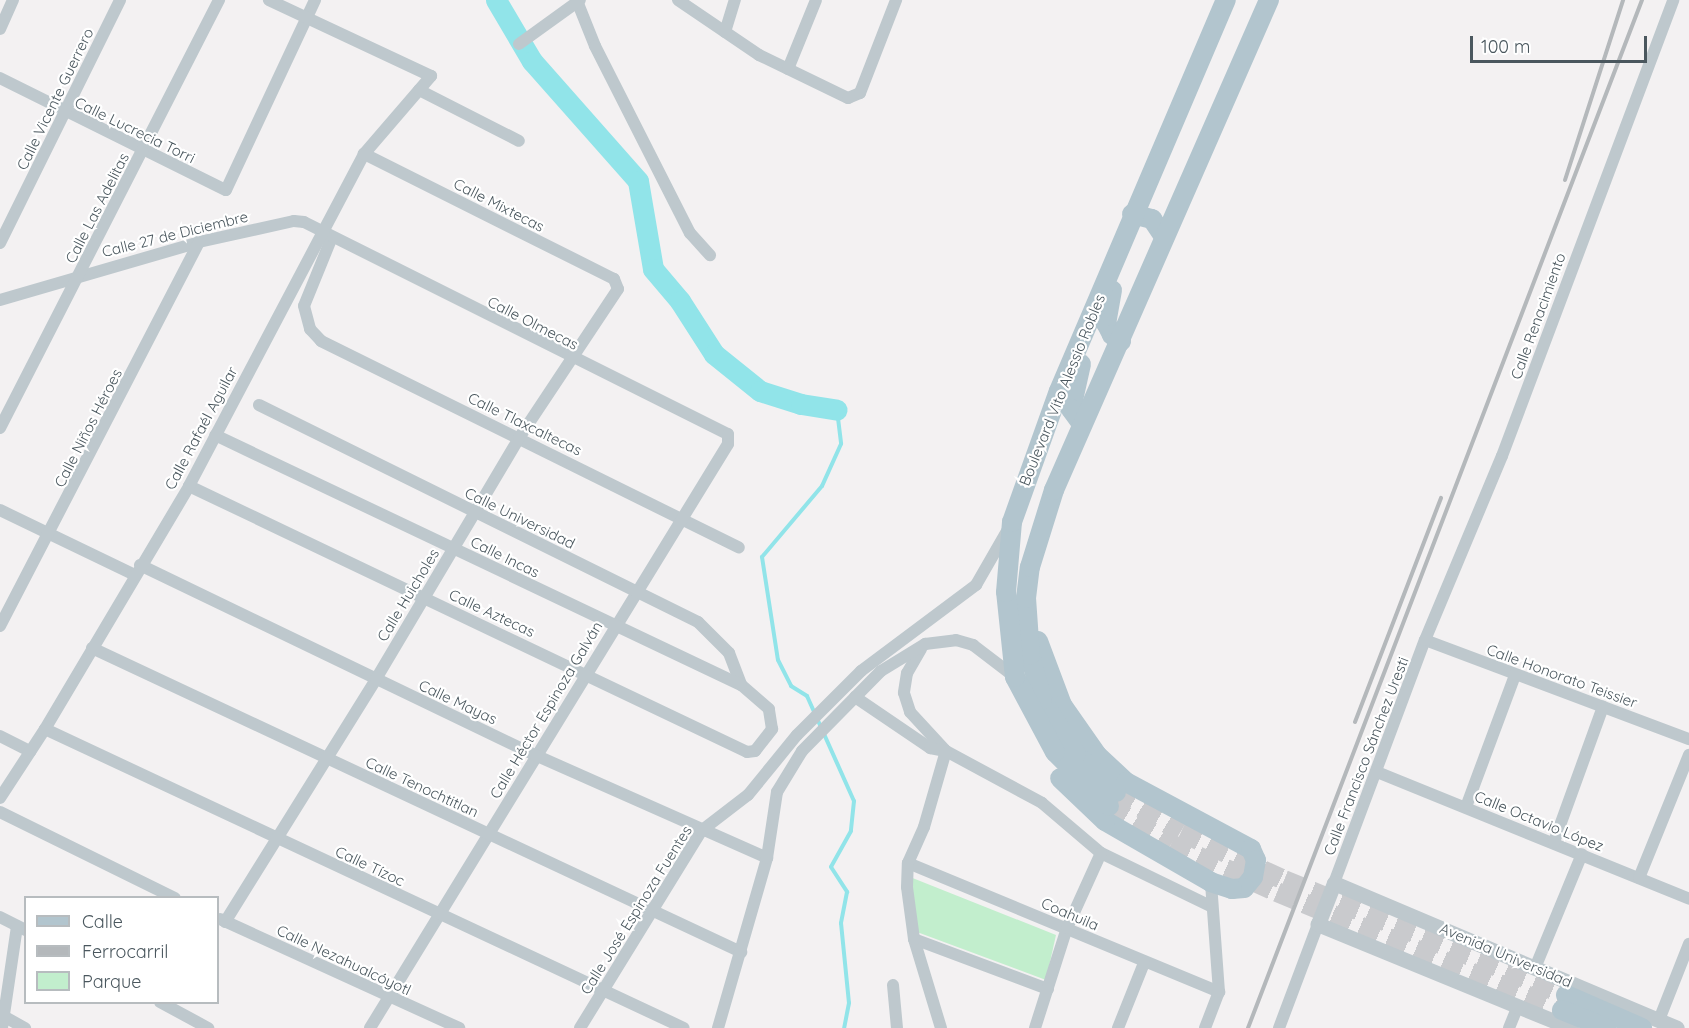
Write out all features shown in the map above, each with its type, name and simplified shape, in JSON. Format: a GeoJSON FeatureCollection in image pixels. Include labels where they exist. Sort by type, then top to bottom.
{"type":"FeatureCollection","features":[{"type":"Feature","properties":{"kind":"main road","name":"Boulevard Vito Alessio Robles"},"geometry":{"type":"LineString","coordinates":[[1226,0],[1132,214],[1085,334],[1046,424],[1012,522],[1006,592],[1015,677],[1055,752],[1113,799],[1076,754],[1042,700],[1030,656],[1026,598],[1038,534],[1082,424],[1122,341],[1164,237],[1269,0]]}},
{"type":"Feature","properties":{"kind":"main road"},"geometry":{"type":"LineString","coordinates":[[1132,214],[1152,219],[1164,237]]}},
{"type":"Feature","properties":{"kind":"main road"},"geometry":{"type":"LineString","coordinates":[[1122,341],[1112,335],[1106,323],[1124,235]]}},
{"type":"Feature","properties":{"kind":"main road"},"geometry":{"type":"LineString","coordinates":[[1082,424],[1073,415],[1071,402],[1085,334]]}},
{"type":"Feature","properties":{"kind":"main road"},"geometry":{"type":"LineString","coordinates":[[1015,677],[1024,723],[1048,764],[1069,789],[1105,821],[1211,882],[1232,890],[1244,888],[1253,877],[1256,860],[1251,849],[1126,782],[1089,747],[1062,705],[1026,598]]}},
{"type":"Feature","properties":{"kind":"main road","name":"Avenida Universidad"},"geometry":{"type":"LineString","coordinates":[[1606,1028],[1564,1003],[1650,1024]]}},
{"type":"Feature","properties":{"kind":"street"},"geometry":{"type":"LineString","coordinates":[[0,29],[13,0]]}},
{"type":"Feature","properties":{"kind":"street","name":"Calle Vicente Guerrero"},"geometry":{"type":"LineString","coordinates":[[0,243],[120,0]]}},
{"type":"Feature","properties":{"kind":"street","name":"Calle Las Adelitas"},"geometry":{"type":"LineString","coordinates":[[0,428],[219,0]]}},
{"type":"Feature","properties":{"kind":"street"},"geometry":{"type":"LineString","coordinates":[[269,0],[308,20],[315,0]]}},
{"type":"Feature","properties":{"kind":"street"},"geometry":{"type":"LineString","coordinates":[[519,44],[578,0],[690,233],[710,255]]}},
{"type":"Feature","properties":{"kind":"street"},"geometry":{"type":"LineString","coordinates":[[678,0],[725,32],[788,69],[848,98],[856,97],[896,0]]}},
{"type":"Feature","properties":{"kind":"street"},"geometry":{"type":"LineString","coordinates":[[725,32],[735,0]]}},
{"type":"Feature","properties":{"kind":"street"},"geometry":{"type":"LineString","coordinates":[[788,69],[816,0]]}},
{"type":"Feature","properties":{"kind":"street","name":"Calle Renacimiento"},"geometry":{"type":"LineString","coordinates":[[1425,640],[1498,466],[1673,0]]}},
{"type":"Feature","properties":{"kind":"street","name":"Calle Lucrecia Torri"},"geometry":{"type":"LineString","coordinates":[[0,78],[143,151],[226,190],[308,20]]}},
{"type":"Feature","properties":{"kind":"street","name":"Calle Rafaél Aguilar"},"geometry":{"type":"LineString","coordinates":[[0,798],[45,729],[137,570],[189,486],[215,435],[328,235],[364,154],[431,76],[308,20]]}},
{"type":"Feature","properties":{"kind":"street"},"geometry":{"type":"LineString","coordinates":[[420,90],[519,141]]}},
{"type":"Feature","properties":{"kind":"street","name":"Calle Mixtecas"},"geometry":{"type":"LineString","coordinates":[[364,154],[614,279],[618,285]]}},
{"type":"Feature","properties":{"kind":"street","name":"Calle 27 de Diciembre"},"geometry":{"type":"LineString","coordinates":[[0,300],[199,242],[294,221],[328,235]]}},
{"type":"Feature","properties":{"kind":"street","name":"Calle Tlaxcaltecas"},"geometry":{"type":"LineString","coordinates":[[328,235],[305,295],[305,319],[321,341],[739,548]]}},
{"type":"Feature","properties":{"kind":"street","name":"Calle Olmecas"},"geometry":{"type":"LineString","coordinates":[[328,235],[572,359],[724,430],[729,438]]}},
{"type":"Feature","properties":{"kind":"street","name":"Calle Niños Héroes"},"geometry":{"type":"LineString","coordinates":[[0,626],[51,534],[199,242]]}},
{"type":"Feature","properties":{"kind":"street","name":"Calle Huicholes"},"geometry":{"type":"LineString","coordinates":[[221,920],[376,680],[519,438],[617,293],[618,285]]}},
{"type":"Feature","properties":{"kind":"street","name":"Calle Universidad"},"geometry":{"type":"LineString","coordinates":[[259,405],[635,591],[706,629],[729,653],[741,685]]}},
{"type":"Feature","properties":{"kind":"street","name":"Calle Incas"},"geometry":{"type":"LineString","coordinates":[[215,435],[741,685],[757,697],[773,717]]}},
{"type":"Feature","properties":{"kind":"street","name":"Calle Héctor Espinoza Galván"},"geometry":{"type":"LineString","coordinates":[[370,1028],[729,438]]}},
{"type":"Feature","properties":{"kind":"street","name":"Calle Aztecas"},"geometry":{"type":"LineString","coordinates":[[189,486],[749,753],[772,729],[773,717]]}},
{"type":"Feature","properties":{"kind":"street","name":"Calle Mayas"},"geometry":{"type":"LineString","coordinates":[[0,510],[137,570],[701,831],[767,858]]}},
{"type":"Feature","properties":{"kind":"street","name":"Calle José Espinoza Fuentes"},"geometry":{"type":"LineString","coordinates":[[580,1028],[655,911],[701,831],[748,795],[797,735],[832,699],[887,650],[976,585],[1012,522]]}},
{"type":"Feature","properties":{"kind":"street"},"geometry":{"type":"LineString","coordinates":[[718,1028],[767,858],[777,792],[802,750],[880,671],[925,644],[956,640],[973,645],[1015,677]]}},
{"type":"Feature","properties":{"kind":"street","name":"Calle Honorato Teissier"},"geometry":{"type":"LineString","coordinates":[[1425,640],[1689,739]]}},
{"type":"Feature","properties":{"kind":"street","name":"Calle Francisco Sánchez Uresti"},"geometry":{"type":"LineString","coordinates":[[1334,883],[1425,640]]}},
{"type":"Feature","properties":{"kind":"street"},"geometry":{"type":"LineString","coordinates":[[925,644],[913,659],[904,693],[910,712],[946,751]]}},
{"type":"Feature","properties":{"kind":"street","name":"Calle Tenochtitlan"},"geometry":{"type":"LineString","coordinates":[[92,648],[741,952]]}},
{"type":"Feature","properties":{"kind":"street"},"geometry":{"type":"LineString","coordinates":[[1466,807],[1515,675]]}},
{"type":"Feature","properties":{"kind":"street"},"geometry":{"type":"LineString","coordinates":[[855,697],[930,748],[946,751],[1042,803],[1101,853],[1212,907]]}},
{"type":"Feature","properties":{"kind":"street"},"geometry":{"type":"LineString","coordinates":[[1554,842],[1603,707]]}},
{"type":"Feature","properties":{"kind":"street","name":"Calle Tízoc"},"geometry":{"type":"LineString","coordinates":[[45,729],[684,1028]]}},
{"type":"Feature","properties":{"kind":"street"},"geometry":{"type":"LineString","coordinates":[[0,736],[30,751]]}},
{"type":"Feature","properties":{"kind":"street"},"geometry":{"type":"LineString","coordinates":[[941,1028],[914,939],[907,887],[908,863],[924,828],[946,751]]}},
{"type":"Feature","properties":{"kind":"street"},"geometry":{"type":"LineString","coordinates":[[1639,878],[1689,755]]}},
{"type":"Feature","properties":{"kind":"street","name":"Calle Octavio López"},"geometry":{"type":"LineString","coordinates":[[1377,772],[1554,842],[1689,899]]}},
{"type":"Feature","properties":{"kind":"street"},"geometry":{"type":"LineString","coordinates":[[0,812],[173,896]]}},
{"type":"Feature","properties":{"kind":"street"},"geometry":{"type":"LineString","coordinates":[[1035,1028],[1067,928],[1101,853]]}},
{"type":"Feature","properties":{"kind":"street"},"geometry":{"type":"LineString","coordinates":[[1535,968],[1582,854]]}},
{"type":"Feature","properties":{"kind":"street","name":"Coahuila"},"geometry":{"type":"LineString","coordinates":[[908,863],[1067,928],[1144,963],[1219,992]]}},
{"type":"Feature","properties":{"kind":"street"},"geometry":{"type":"LineString","coordinates":[[1205,1028],[1219,992],[1211,882]]}},
{"type":"Feature","properties":{"kind":"street"},"geometry":{"type":"LineString","coordinates":[[1279,1028],[1334,883]]}},
{"type":"Feature","properties":{"kind":"street","name":"Avenida Universidad"},"geometry":{"type":"LineString","coordinates":[[1334,883],[1535,968],[1650,1024],[1677,1028]]}},
{"type":"Feature","properties":{"kind":"street"},"geometry":{"type":"LineString","coordinates":[[0,917],[21,928],[3,1022],[25,1028]]}},
{"type":"Feature","properties":{"kind":"street","name":"Calle Nezahualcóyotl"},"geometry":{"type":"LineString","coordinates":[[221,920],[459,1028]]}},
{"type":"Feature","properties":{"kind":"street"},"geometry":{"type":"LineString","coordinates":[[1318,924],[1570,1028]]}},
{"type":"Feature","properties":{"kind":"street"},"geometry":{"type":"LineString","coordinates":[[914,939],[1048,989]]}},
{"type":"Feature","properties":{"kind":"street"},"geometry":{"type":"LineString","coordinates":[[1650,1024],[1689,944]]}},
{"type":"Feature","properties":{"kind":"street"},"geometry":{"type":"LineString","coordinates":[[1119,1028],[1144,963]]}},
{"type":"Feature","properties":{"kind":"street"},"geometry":{"type":"LineString","coordinates":[[892,985],[897,1028]]}},
{"type":"Feature","properties":{"kind":"street"},"geometry":{"type":"LineString","coordinates":[[164,1004],[208,1028]]}},
{"type":"Feature","properties":{"kind":"street"},"geometry":{"type":"LineString","coordinates":[[1509,1028],[1518,1006]]}},
{"type":"Feature","properties":{"kind":"green space"},"geometry":{"type":"Polygon","coordinates":[[[910,877],[1056,935],[1046,980],[917,932],[910,877]]]}},
{"type":"Feature","properties":{"kind":"waterway"},"geometry":{"type":"LineString","coordinates":[[496,0],[532,61],[638,181],[653,269],[680,301],[714,354],[760,391],[801,404],[837,410]]}},
{"type":"Feature","properties":{"kind":"waterway"},"geometry":{"type":"LineString","coordinates":[[837,410],[841,444],[822,486],[762,557],[778,660],[791,686],[807,696],[854,801],[851,831],[831,867],[847,892],[841,923],[849,1003],[844,1028]]}},
{"type":"Feature","properties":{"kind":"tunnel"},"geometry":{"type":"LineString","coordinates":[[1116,792],[1181,832],[1284,880],[1566,995]]}},
{"type":"Feature","properties":{"kind":"tunnel"},"geometry":{"type":"LineString","coordinates":[[1109,806],[1171,844],[1277,892],[1562,1010]]}},
{"type":"Feature","properties":{"kind":"railway"},"geometry":{"type":"LineString","coordinates":[[1565,180],[1623,0]]}},
{"type":"Feature","properties":{"kind":"railway"},"geometry":{"type":"LineString","coordinates":[[1248,1028],[1642,0]]}},
{"type":"Feature","properties":{"kind":"railway"},"geometry":{"type":"LineString","coordinates":[[1355,722],[1441,498]]}}]}
